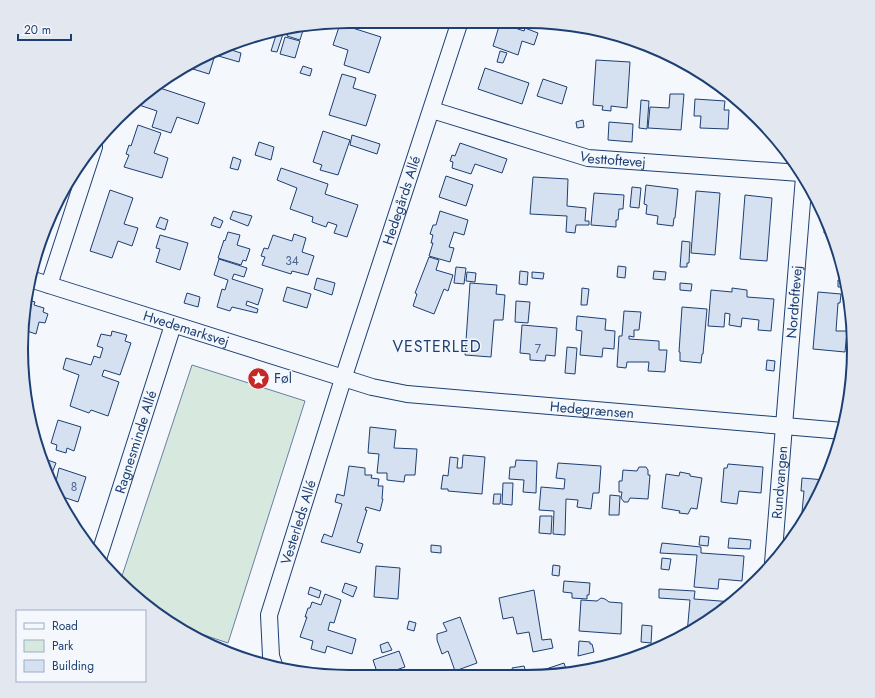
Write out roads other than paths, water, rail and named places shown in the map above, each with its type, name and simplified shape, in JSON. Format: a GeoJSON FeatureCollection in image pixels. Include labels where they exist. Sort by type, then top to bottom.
{"type":"FeatureCollection","features":[{"type":"Feature","properties":{"kind":"street","name":"Hedegårds Allé"},"geometry":{"type":"LineString","coordinates":[[343,379],[458,28]]}},
{"type":"Feature","properties":{"kind":"street","name":"Vesttoftevej"},"geometry":{"type":"LineString","coordinates":[[432,110],[588,158],[794,173]]}},
{"type":"Feature","properties":{"kind":"street"},"geometry":{"type":"LineString","coordinates":[[49,285],[90,160]]}},
{"type":"Feature","properties":{"kind":"street","name":"Nordtoftevej"},"geometry":{"type":"LineString","coordinates":[[783,426],[803,188]]}},
{"type":"Feature","properties":{"kind":"street","name":"Hvedemarksvej"},"geometry":{"type":"LineString","coordinates":[[35,281],[343,379]]}},
{"type":"Feature","properties":{"kind":"street","name":"Ragnesminde Allé"},"geometry":{"type":"LineString","coordinates":[[100,552],[173,324]]}},
{"type":"Feature","properties":{"kind":"street","name":"Hedegrænsen"},"geometry":{"type":"LineString","coordinates":[[343,379],[372,388],[407,394],[837,430]]}},
{"type":"Feature","properties":{"kind":"street","name":"Vesterleds Allé"},"geometry":{"type":"LineString","coordinates":[[273,661],[269,616],[343,379]]}},
{"type":"Feature","properties":{"kind":"street","name":"Rundvangen"},"geometry":{"type":"LineString","coordinates":[[774,553],[783,426]]}},
{"type":"Feature","properties":{"kind":"place","name":"Føl"},"geometry":{"type":"Point","coordinates":[258,378]}},
{"type":"Feature","properties":{"kind":"district","name":"VESTERLED"},"geometry":{"type":"Point","coordinates":[437,346]}}]}
